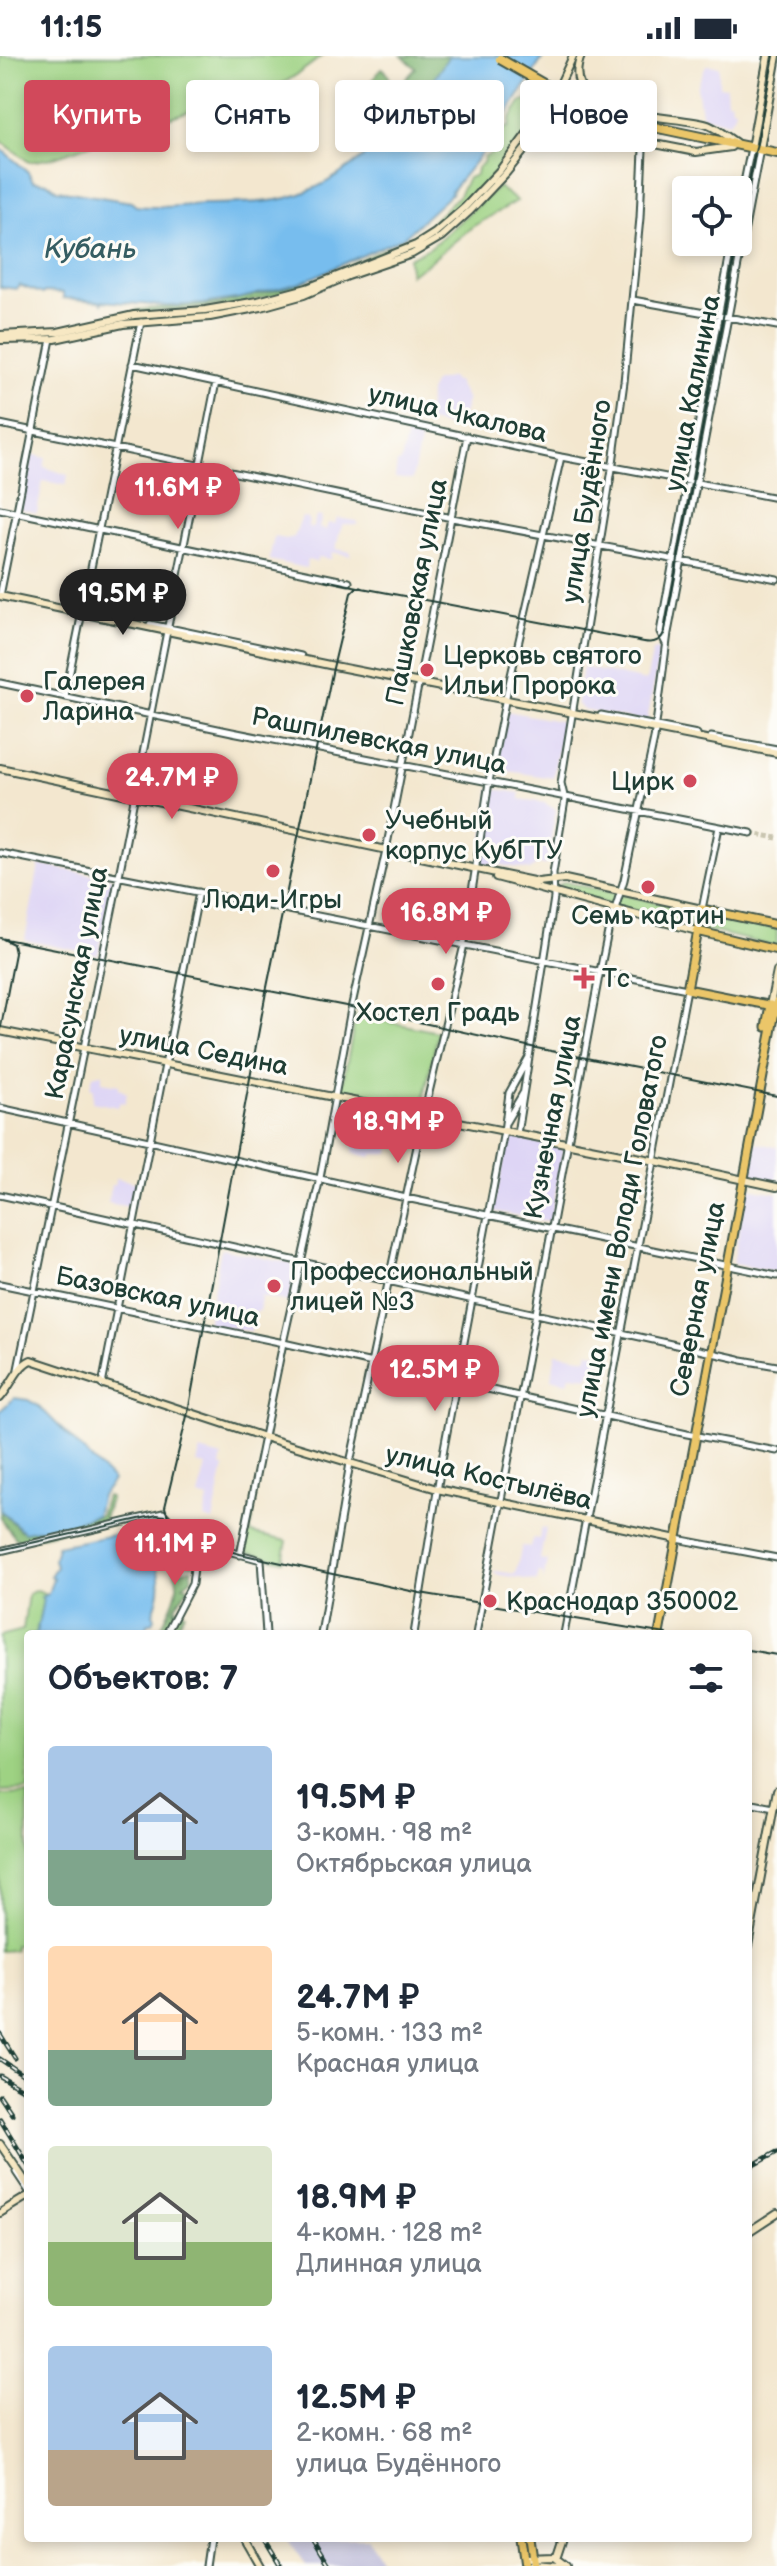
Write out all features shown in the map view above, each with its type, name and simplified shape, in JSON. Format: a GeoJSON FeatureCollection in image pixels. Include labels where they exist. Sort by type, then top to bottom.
{"type":"FeatureCollection","features":[{"type":"Feature","properties":{"kind":"highway"},"geometry":{"type":"LineString","coordinates":[[498,57],[594,113],[731,147],[777,154]]}},
{"type":"Feature","properties":{"kind":"highway"},"geometry":{"type":"LineString","coordinates":[[668,131],[756,150]]}},
{"type":"Feature","properties":{"kind":"main road"},"geometry":{"type":"LineString","coordinates":[[562,80],[573,56]]}},
{"type":"Feature","properties":{"kind":"main road"},"geometry":{"type":"LineString","coordinates":[[579,80],[581,56]]}},
{"type":"Feature","properties":{"kind":"main road","name":"улица Калинина"},"geometry":{"type":"LineString","coordinates":[[756,150],[768,56]]}},
{"type":"Feature","properties":{"kind":"main road","name":"улица Калинина"},"geometry":{"type":"LineString","coordinates":[[756,150],[777,56]]}},
{"type":"Feature","properties":{"kind":"main road"},"geometry":{"type":"LineString","coordinates":[[657,117],[710,126],[741,146]]}},
{"type":"Feature","properties":{"kind":"main road"},"geometry":{"type":"LineString","coordinates":[[709,138],[715,134],[710,126]]}},
{"type":"Feature","properties":{"kind":"main road"},"geometry":{"type":"LineString","coordinates":[[686,150],[695,147],[696,142],[691,138]]}},
{"type":"Feature","properties":{"kind":"main road"},"geometry":{"type":"LineString","coordinates":[[0,337],[58,332],[205,310],[307,288],[416,245],[435,233],[484,189],[520,145]]}},
{"type":"Feature","properties":{"kind":"main road"},"geometry":{"type":"LineString","coordinates":[[659,145],[701,152],[731,147]]}},
{"type":"Feature","properties":{"kind":"main road"},"geometry":{"type":"LineString","coordinates":[[0,337],[51,339],[141,318],[200,318],[261,307],[304,295],[412,254],[441,237],[470,211],[523,152]]}},
{"type":"Feature","properties":{"kind":"main road"},"geometry":{"type":"LineString","coordinates":[[0,595],[668,732],[777,751]]}},
{"type":"Feature","properties":{"kind":"main road"},"geometry":{"type":"LineString","coordinates":[[0,769],[476,871],[538,882],[565,879],[777,925]]}},
{"type":"Feature","properties":{"kind":"main road"},"geometry":{"type":"LineString","coordinates":[[476,871],[777,950]]}},
{"type":"Feature","properties":{"kind":"main road","name":"улица имени Володи Головатого"},"geometry":{"type":"LineString","coordinates":[[687,989],[702,909]]}},
{"type":"Feature","properties":{"kind":"main road","name":"Северная улица"},"geometry":{"type":"LineString","coordinates":[[658,1630],[775,1005],[777,971]]}},
{"type":"Feature","properties":{"kind":"main road"},"geometry":{"type":"LineString","coordinates":[[687,989],[775,1005]]}},
{"type":"Feature","properties":{"kind":"main road","name":"улица Седина"},"geometry":{"type":"LineString","coordinates":[[0,1031],[424,1115],[505,1127],[517,1134],[777,1187]]}},
{"type":"Feature","properties":{"kind":"main road","name":"улица Костылёва"},"geometry":{"type":"LineString","coordinates":[[18,1371],[31,1360],[264,1437],[437,1489],[675,1539]]}},
{"type":"Feature","properties":{"kind":"main road","name":"Карасунская улица"},"geometry":{"type":"LineString","coordinates":[[0,1398],[18,1371]]}},
{"type":"Feature","properties":{"kind":"main road"},"geometry":{"type":"LineString","coordinates":[[752,1907],[777,1790]]}},
{"type":"Feature","properties":{"kind":"main road"},"geometry":{"type":"LineString","coordinates":[[0,2146],[24,2184]]}},
{"type":"Feature","properties":{"kind":"main road"},"geometry":{"type":"LineString","coordinates":[[0,2213],[24,2193]]}},
{"type":"Feature","properties":{"kind":"main road"},"geometry":{"type":"LineString","coordinates":[[752,2228],[777,2212]]}},
{"type":"Feature","properties":{"kind":"main road"},"geometry":{"type":"LineString","coordinates":[[248,2542],[262,2566]]}},
{"type":"Feature","properties":{"kind":"main road"},"geometry":{"type":"LineString","coordinates":[[522,2542],[529,2563]]}},
{"type":"Feature","properties":{"kind":"main road"},"geometry":{"type":"LineString","coordinates":[[529,2563],[530,2542]]}},
{"type":"Feature","properties":{"kind":"main road"},"geometry":{"type":"LineString","coordinates":[[555,2563],[560,2542]]}},
{"type":"Feature","properties":{"kind":"main road"},"geometry":{"type":"LineString","coordinates":[[555,2563],[561,2542]]}},
{"type":"Feature","properties":{"kind":"main road"},"geometry":{"type":"LineString","coordinates":[[560,2550],[566,2566]]}},
{"type":"Feature","properties":{"kind":"main road"},"geometry":{"type":"LineString","coordinates":[[529,2563],[566,2566]]}},
{"type":"Feature","properties":{"kind":"street"},"geometry":{"type":"LineString","coordinates":[[644,160],[648,151],[659,145]]}},
{"type":"Feature","properties":{"kind":"street","name":"улица Калинина"},"geometry":{"type":"LineString","coordinates":[[748,176],[756,150]]}},
{"type":"Feature","properties":{"kind":"street","name":"улица Калинина"},"geometry":{"type":"LineString","coordinates":[[621,891],[654,739],[666,644],[756,150]]}},
{"type":"Feature","properties":{"kind":"street","name":"улица Будённого"},"geometry":{"type":"LineString","coordinates":[[517,1134],[554,898],[552,880],[564,796],[561,783],[613,467],[633,300],[642,152]]}},
{"type":"Feature","properties":{"kind":"street","name":"улица Калинина"},"geometry":{"type":"LineString","coordinates":[[666,644],[660,632],[729,256]]}},
{"type":"Feature","properties":{"kind":"street"},"geometry":{"type":"LineString","coordinates":[[633,300],[777,326]]}},
{"type":"Feature","properties":{"kind":"street"},"geometry":{"type":"LineString","coordinates":[[65,696],[141,318]]}},
{"type":"Feature","properties":{"kind":"street"},"geometry":{"type":"LineString","coordinates":[[0,595],[51,339]]}},
{"type":"Feature","properties":{"kind":"street","name":"улица Чкалова"},"geometry":{"type":"LineString","coordinates":[[132,364],[561,457],[777,498]]}},
{"type":"Feature","properties":{"kind":"street","name":"Карасунская улица"},"geometry":{"type":"LineString","coordinates":[[18,1371],[216,382]]}},
{"type":"Feature","properties":{"kind":"street"},"geometry":{"type":"LineString","coordinates":[[0,424],[542,536],[777,579]]}},
{"type":"Feature","properties":{"kind":"street","name":"Пашковская улица"},"geometry":{"type":"LineString","coordinates":[[240,1555],[337,1097],[348,1022],[386,851],[467,436]]}},
{"type":"Feature","properties":{"kind":"street"},"geometry":{"type":"LineString","coordinates":[[322,1630],[350,1463],[463,944],[506,698],[561,457]]}},
{"type":"Feature","properties":{"kind":"street"},"geometry":{"type":"LineString","coordinates":[[0,509],[349,582]]}},
{"type":"Feature","properties":{"kind":"street","name":"Рашпилевская улица"},"geometry":{"type":"LineString","coordinates":[[0,683],[751,833]]}},
{"type":"Feature","properties":{"kind":"street"},"geometry":{"type":"LineString","coordinates":[[655,727],[777,751]]}},
{"type":"Feature","properties":{"kind":"street"},"geometry":{"type":"LineString","coordinates":[[654,739],[668,732]]}},
{"type":"Feature","properties":{"kind":"street","name":"улица имени Володи Головатого"},"geometry":{"type":"LineString","coordinates":[[702,909],[719,827]]}},
{"type":"Feature","properties":{"kind":"street"},"geometry":{"type":"LineString","coordinates":[[0,853],[687,989]]}},
{"type":"Feature","properties":{"kind":"street","name":"Кузнечная улица"},"geometry":{"type":"LineString","coordinates":[[477,1630],[600,971],[621,891]]}},
{"type":"Feature","properties":{"kind":"street"},"geometry":{"type":"LineString","coordinates":[[102,1385],[199,892]]}},
{"type":"Feature","properties":{"kind":"street","name":"улица имени Володи Головатого"},"geometry":{"type":"LineString","coordinates":[[565,1630],[687,989]]}},
{"type":"Feature","properties":{"kind":"street","name":"улица Будённого"},"geometry":{"type":"LineString","coordinates":[[415,1630],[509,1093],[531,1054]]}},
{"type":"Feature","properties":{"kind":"street","name":"улица Будённого"},"geometry":{"type":"LineString","coordinates":[[505,1127],[525,1090]]}},
{"type":"Feature","properties":{"kind":"street"},"geometry":{"type":"LineString","coordinates":[[0,1108],[777,1276]]}},
{"type":"Feature","properties":{"kind":"street"},"geometry":{"type":"LineString","coordinates":[[0,1195],[709,1354],[777,1366]]}},
{"type":"Feature","properties":{"kind":"street","name":"Базовская улица"},"geometry":{"type":"LineString","coordinates":[[0,1284],[777,1451]]}},
{"type":"Feature","properties":{"kind":"street"},"geometry":{"type":"LineString","coordinates":[[0,1551],[163,1513],[182,1536],[261,1560],[266,1630]]}},
{"type":"Feature","properties":{"kind":"street","name":"улица Костылёва"},"geometry":{"type":"LineString","coordinates":[[675,1539],[777,1558]]}},
{"type":"Feature","properties":{"kind":"street"},"geometry":{"type":"LineString","coordinates":[[168,1630],[192,1584],[197,1543]]}},
{"type":"Feature","properties":{"kind":"street"},"geometry":{"type":"LineString","coordinates":[[752,1804],[774,1808]]}},
{"type":"Feature","properties":{"kind":"street"},"geometry":{"type":"LineString","coordinates":[[206,2566],[209,2542]]}},
{"type":"Feature","properties":{"kind":"shaded area"},"geometry":{"type":"Polygon","coordinates":[[[706,65],[719,66],[719,86],[726,87],[727,101],[735,109],[730,122],[701,113],[697,87],[706,65]]]}},
{"type":"Feature","properties":{"kind":"shaded area"},"geometry":{"type":"Polygon","coordinates":[[[451,377],[454,382],[457,381],[467,400],[459,429],[428,422],[429,392],[434,382],[451,377]]]}},
{"type":"Feature","properties":{"kind":"shaded area"},"geometry":{"type":"Polygon","coordinates":[[[408,428],[422,431],[412,480],[395,478],[408,428]]]}},
{"type":"Feature","properties":{"kind":"shaded area"},"geometry":{"type":"Polygon","coordinates":[[[31,454],[46,458],[44,467],[68,475],[66,485],[43,481],[37,513],[20,509],[31,454]]]}},
{"type":"Feature","properties":{"kind":"shaded area"},"geometry":{"type":"Polygon","coordinates":[[[316,516],[322,517],[319,528],[326,530],[328,523],[335,524],[337,518],[357,521],[357,525],[343,524],[336,549],[351,552],[351,556],[332,552],[331,559],[318,557],[316,562],[307,560],[306,568],[269,560],[274,537],[294,537],[302,517],[309,521],[308,527],[313,528],[316,516]]]}},
{"type":"Feature","properties":{"kind":"shaded area"},"geometry":{"type":"Polygon","coordinates":[[[653,650],[660,651],[647,722],[583,710],[577,703],[583,667],[646,681],[653,650]]]}},
{"type":"Feature","properties":{"kind":"shaded area"},"geometry":{"type":"Polygon","coordinates":[[[507,711],[563,722],[553,778],[495,769],[507,711]]]}},
{"type":"Feature","properties":{"kind":"shaded area"},"geometry":{"type":"Polygon","coordinates":[[[490,788],[520,793],[520,799],[545,803],[556,810],[546,865],[536,865],[530,870],[480,864],[490,788]]]}},
{"type":"Feature","properties":{"kind":"shaded area"},"geometry":{"type":"Polygon","coordinates":[[[39,865],[113,878],[98,955],[25,940],[39,865]]]}},
{"type":"Feature","properties":{"kind":"shaded area"},"geometry":{"type":"Polygon","coordinates":[[[102,1074],[102,1082],[119,1085],[119,1089],[127,1093],[125,1103],[120,1102],[118,1107],[92,1102],[93,1089],[90,1087],[93,1076],[102,1074]]]}},
{"type":"Feature","properties":{"kind":"shaded area"},"geometry":{"type":"Polygon","coordinates":[[[368,1107],[379,1110],[376,1131],[392,1133],[387,1154],[373,1154],[371,1157],[353,1153],[356,1132],[364,1128],[368,1107]]]}},
{"type":"Feature","properties":{"kind":"shaded area"},"geometry":{"type":"Polygon","coordinates":[[[509,1137],[564,1148],[550,1222],[493,1211],[509,1137]]]}},
{"type":"Feature","properties":{"kind":"shaded area"},"geometry":{"type":"Polygon","coordinates":[[[756,1143],[777,1147],[777,1182],[750,1177],[756,1143]]]}},
{"type":"Feature","properties":{"kind":"shaded area"},"geometry":{"type":"Polygon","coordinates":[[[116,1178],[138,1183],[134,1208],[108,1203],[111,1185],[114,1185],[116,1178]]]}},
{"type":"Feature","properties":{"kind":"shaded area"},"geometry":{"type":"Polygon","coordinates":[[[747,1188],[777,1193],[777,1272],[733,1264],[747,1188]]]}},
{"type":"Feature","properties":{"kind":"shaded area"},"geometry":{"type":"Polygon","coordinates":[[[221,1249],[297,1265],[289,1302],[258,1296],[261,1298],[259,1311],[255,1312],[251,1331],[207,1324],[221,1249]]]}},
{"type":"Feature","properties":{"kind":"shaded area"},"geometry":{"type":"Polygon","coordinates":[[[589,1351],[599,1353],[598,1361],[612,1365],[610,1371],[591,1368],[589,1377],[570,1375],[568,1383],[551,1378],[556,1353],[587,1358],[589,1351]]]}},
{"type":"Feature","properties":{"kind":"shaded area"},"geometry":{"type":"Polygon","coordinates":[[[200,1451],[222,1457],[220,1466],[224,1467],[213,1521],[204,1518],[208,1499],[198,1496],[206,1466],[197,1464],[200,1451]]]}},
{"type":"Feature","properties":{"kind":"shaded area"},"geometry":{"type":"Polygon","coordinates":[[[541,1528],[546,1529],[540,1559],[547,1561],[543,1582],[543,1573],[539,1572],[537,1581],[494,1574],[495,1571],[515,1574],[522,1546],[530,1547],[533,1538],[539,1539],[541,1528]]]}},
{"type":"Feature","properties":{"kind":"shaded area"},"geometry":{"type":"Polygon","coordinates":[[[290,2542],[370,2542],[383,2566],[305,2566],[290,2542]]]}},
{"type":"Feature","properties":{"kind":"green space"},"geometry":{"type":"Polygon","coordinates":[[[0,56],[322,56],[288,80],[186,80],[186,112],[170,117],[170,80],[24,80],[24,152],[69,152],[29,162],[0,140],[0,56]]]}},
{"type":"Feature","properties":{"kind":"green space"},"geometry":{"type":"Polygon","coordinates":[[[402,56],[449,56],[434,80],[405,80],[416,68],[402,56]]]}},
{"type":"Feature","properties":{"kind":"green space"},"geometry":{"type":"Polygon","coordinates":[[[382,68],[390,80],[373,80],[382,68]]]}},
{"type":"Feature","properties":{"kind":"green space"},"geometry":{"type":"Polygon","coordinates":[[[520,104],[520,141],[463,206],[423,239],[320,281],[283,293],[226,306],[135,313],[136,310],[219,304],[314,282],[422,232],[459,195],[468,178],[476,175],[484,158],[493,152],[504,152],[504,129],[509,127],[510,119],[520,104]]]}},
{"type":"Feature","properties":{"kind":"green space"},"geometry":{"type":"Polygon","coordinates":[[[498,187],[517,201],[472,227],[410,274],[409,258],[431,247],[498,187]]]}},
{"type":"Feature","properties":{"kind":"green space"},"geometry":{"type":"Polygon","coordinates":[[[564,882],[697,911],[695,927],[562,892],[559,885],[564,882]]]}},
{"type":"Feature","properties":{"kind":"green space"},"geometry":{"type":"Polygon","coordinates":[[[705,912],[777,929],[777,947],[702,929],[705,912]]]}},
{"type":"Feature","properties":{"kind":"green space"},"geometry":{"type":"Polygon","coordinates":[[[356,1015],[438,1032],[421,1111],[341,1093],[356,1015]]]}},
{"type":"Feature","properties":{"kind":"green space"},"geometry":{"type":"Polygon","coordinates":[[[106,1496],[110,1499],[103,1522],[27,1539],[17,1540],[0,1515],[0,1510],[20,1530],[37,1531],[100,1515],[106,1496]]]}},
{"type":"Feature","properties":{"kind":"green space"},"geometry":{"type":"Polygon","coordinates":[[[251,1517],[250,1533],[287,1541],[283,1561],[244,1552],[251,1517]]]}},
{"type":"Feature","properties":{"kind":"green space"},"geometry":{"type":"Polygon","coordinates":[[[173,1537],[171,1553],[179,1555],[183,1552],[187,1556],[189,1554],[187,1545],[179,1542],[180,1539],[195,1546],[193,1565],[180,1560],[176,1565],[177,1572],[192,1569],[191,1579],[183,1585],[189,1587],[174,1608],[174,1611],[177,1608],[185,1613],[175,1630],[160,1630],[173,1604],[177,1586],[172,1567],[165,1556],[168,1540],[173,1537]]]}},
{"type":"Feature","properties":{"kind":"green space"},"geometry":{"type":"Polygon","coordinates":[[[37,1590],[46,1594],[42,1597],[37,1630],[24,1630],[24,1790],[0,1791],[0,1636],[23,1630],[28,1594],[37,1590]]]}},
{"type":"Feature","properties":{"kind":"green space"},"geometry":{"type":"Polygon","coordinates":[[[24,1794],[24,1944],[14,1945],[14,1950],[0,1951],[0,1795],[24,1794]]]}},
{"type":"Feature","properties":{"kind":"water","name":"Кубань"},"geometry":{"type":"Polygon","coordinates":[[[449,56],[544,56],[529,80],[520,80],[520,94],[504,119],[504,80],[432,80],[449,56]]]}},
{"type":"Feature","properties":{"kind":"water","name":"Кубань"},"geometry":{"type":"Polygon","coordinates":[[[0,148],[28,172],[33,181],[48,183],[57,190],[131,202],[136,206],[283,199],[308,191],[350,167],[368,152],[483,152],[452,193],[404,237],[300,283],[242,298],[168,306],[102,303],[63,298],[63,293],[43,294],[19,285],[17,289],[0,287],[0,148]]]}},
{"type":"Feature","properties":{"kind":"water"},"geometry":{"type":"Polygon","coordinates":[[[14,1398],[28,1400],[40,1407],[113,1481],[101,1496],[96,1515],[70,1524],[24,1532],[0,1510],[0,1411],[14,1398]]]}},
{"type":"Feature","properties":{"kind":"water"},"geometry":{"type":"Polygon","coordinates":[[[118,1534],[142,1545],[150,1553],[159,1575],[153,1623],[148,1623],[144,1630],[37,1630],[41,1597],[48,1594],[53,1578],[50,1576],[56,1567],[57,1546],[118,1534]]]}},
{"type":"Feature","properties":{"kind":"tunnel"},"geometry":{"type":"LineString","coordinates":[[751,833],[777,838]]}},
{"type":"Feature","properties":{"kind":"tram line"},"geometry":{"type":"LineString","coordinates":[[750,176],[774,56]]}},
{"type":"Feature","properties":{"kind":"tram line"},"geometry":{"type":"LineString","coordinates":[[642,1630],[420,1593],[240,1554],[187,1539],[168,1517],[165,1507],[188,1412],[266,992],[351,593],[356,588],[362,588],[644,642],[655,642],[660,638],[665,629],[734,256]]}},
{"type":"Feature","properties":{"kind":"tram line"},"geometry":{"type":"LineString","coordinates":[[325,580],[363,588]]}},
{"type":"Feature","properties":{"kind":"tram line"},"geometry":{"type":"LineString","coordinates":[[0,938],[777,1096]]}},
{"type":"Feature","properties":{"kind":"tram line"},"geometry":{"type":"LineString","coordinates":[[0,1032],[15,953],[13,944],[3,939]]}},
{"type":"Feature","properties":{"kind":"tram line"},"geometry":{"type":"LineString","coordinates":[[0,1550],[157,1515],[171,1520]]}},
{"type":"Feature","properties":{"kind":"tram line"},"geometry":{"type":"LineString","coordinates":[[752,1651],[777,1655]]}},
{"type":"Feature","properties":{"kind":"railway"},"geometry":{"type":"LineString","coordinates":[[0,2034],[15,2058]]}},
{"type":"Feature","properties":{"kind":"railway"},"geometry":{"type":"LineString","coordinates":[[0,2059],[24,2075]]}},
{"type":"Feature","properties":{"kind":"railway"},"geometry":{"type":"LineString","coordinates":[[0,2076],[24,2090]]}},
{"type":"Feature","properties":{"kind":"railway"},"geometry":{"type":"LineString","coordinates":[[0,2096],[12,2114]]}},
{"type":"Feature","properties":{"kind":"railway"},"geometry":{"type":"LineString","coordinates":[[0,2119],[24,2158]]}},
{"type":"Feature","properties":{"kind":"railway"},"geometry":{"type":"LineString","coordinates":[[752,2166],[777,2152]]}},
{"type":"Feature","properties":{"kind":"railway"},"geometry":{"type":"LineString","coordinates":[[266,2542],[281,2566]]}},
{"type":"Feature","properties":{"kind":"railway"},"geometry":{"type":"LineString","coordinates":[[315,2542],[330,2566]]}},
{"type":"Feature","properties":{"kind":"place","name":"Церковь святого Ильи Пророка"},"geometry":{"type":"Point","coordinates":[427,670]}},
{"type":"Feature","properties":{"kind":"place","name":"Галерея Ларина"},"geometry":{"type":"Point","coordinates":[27,696]}},
{"type":"Feature","properties":{"kind":"place","name":"Цирк"},"geometry":{"type":"Point","coordinates":[690,781]}},
{"type":"Feature","properties":{"kind":"place","name":"Учебный корпус КубГТУ"},"geometry":{"type":"Point","coordinates":[369,835]}},
{"type":"Feature","properties":{"kind":"place","name":"Люди-Игры"},"geometry":{"type":"Point","coordinates":[273,871]}},
{"type":"Feature","properties":{"kind":"place","name":"Семь картин"},"geometry":{"type":"Point","coordinates":[648,887]}},
{"type":"Feature","properties":{"kind":"place","name":"Тс"},"geometry":{"type":"Point","coordinates":[584,978]}},
{"type":"Feature","properties":{"kind":"place","name":"Хостел Градь"},"geometry":{"type":"Point","coordinates":[438,984]}},
{"type":"Feature","properties":{"kind":"place","name":"Профессиональный лицей №3"},"geometry":{"type":"Point","coordinates":[274,1286]}},
{"type":"Feature","properties":{"kind":"place","name":"Краснодар 350002"},"geometry":{"type":"Point","coordinates":[490,1601]}}]}
